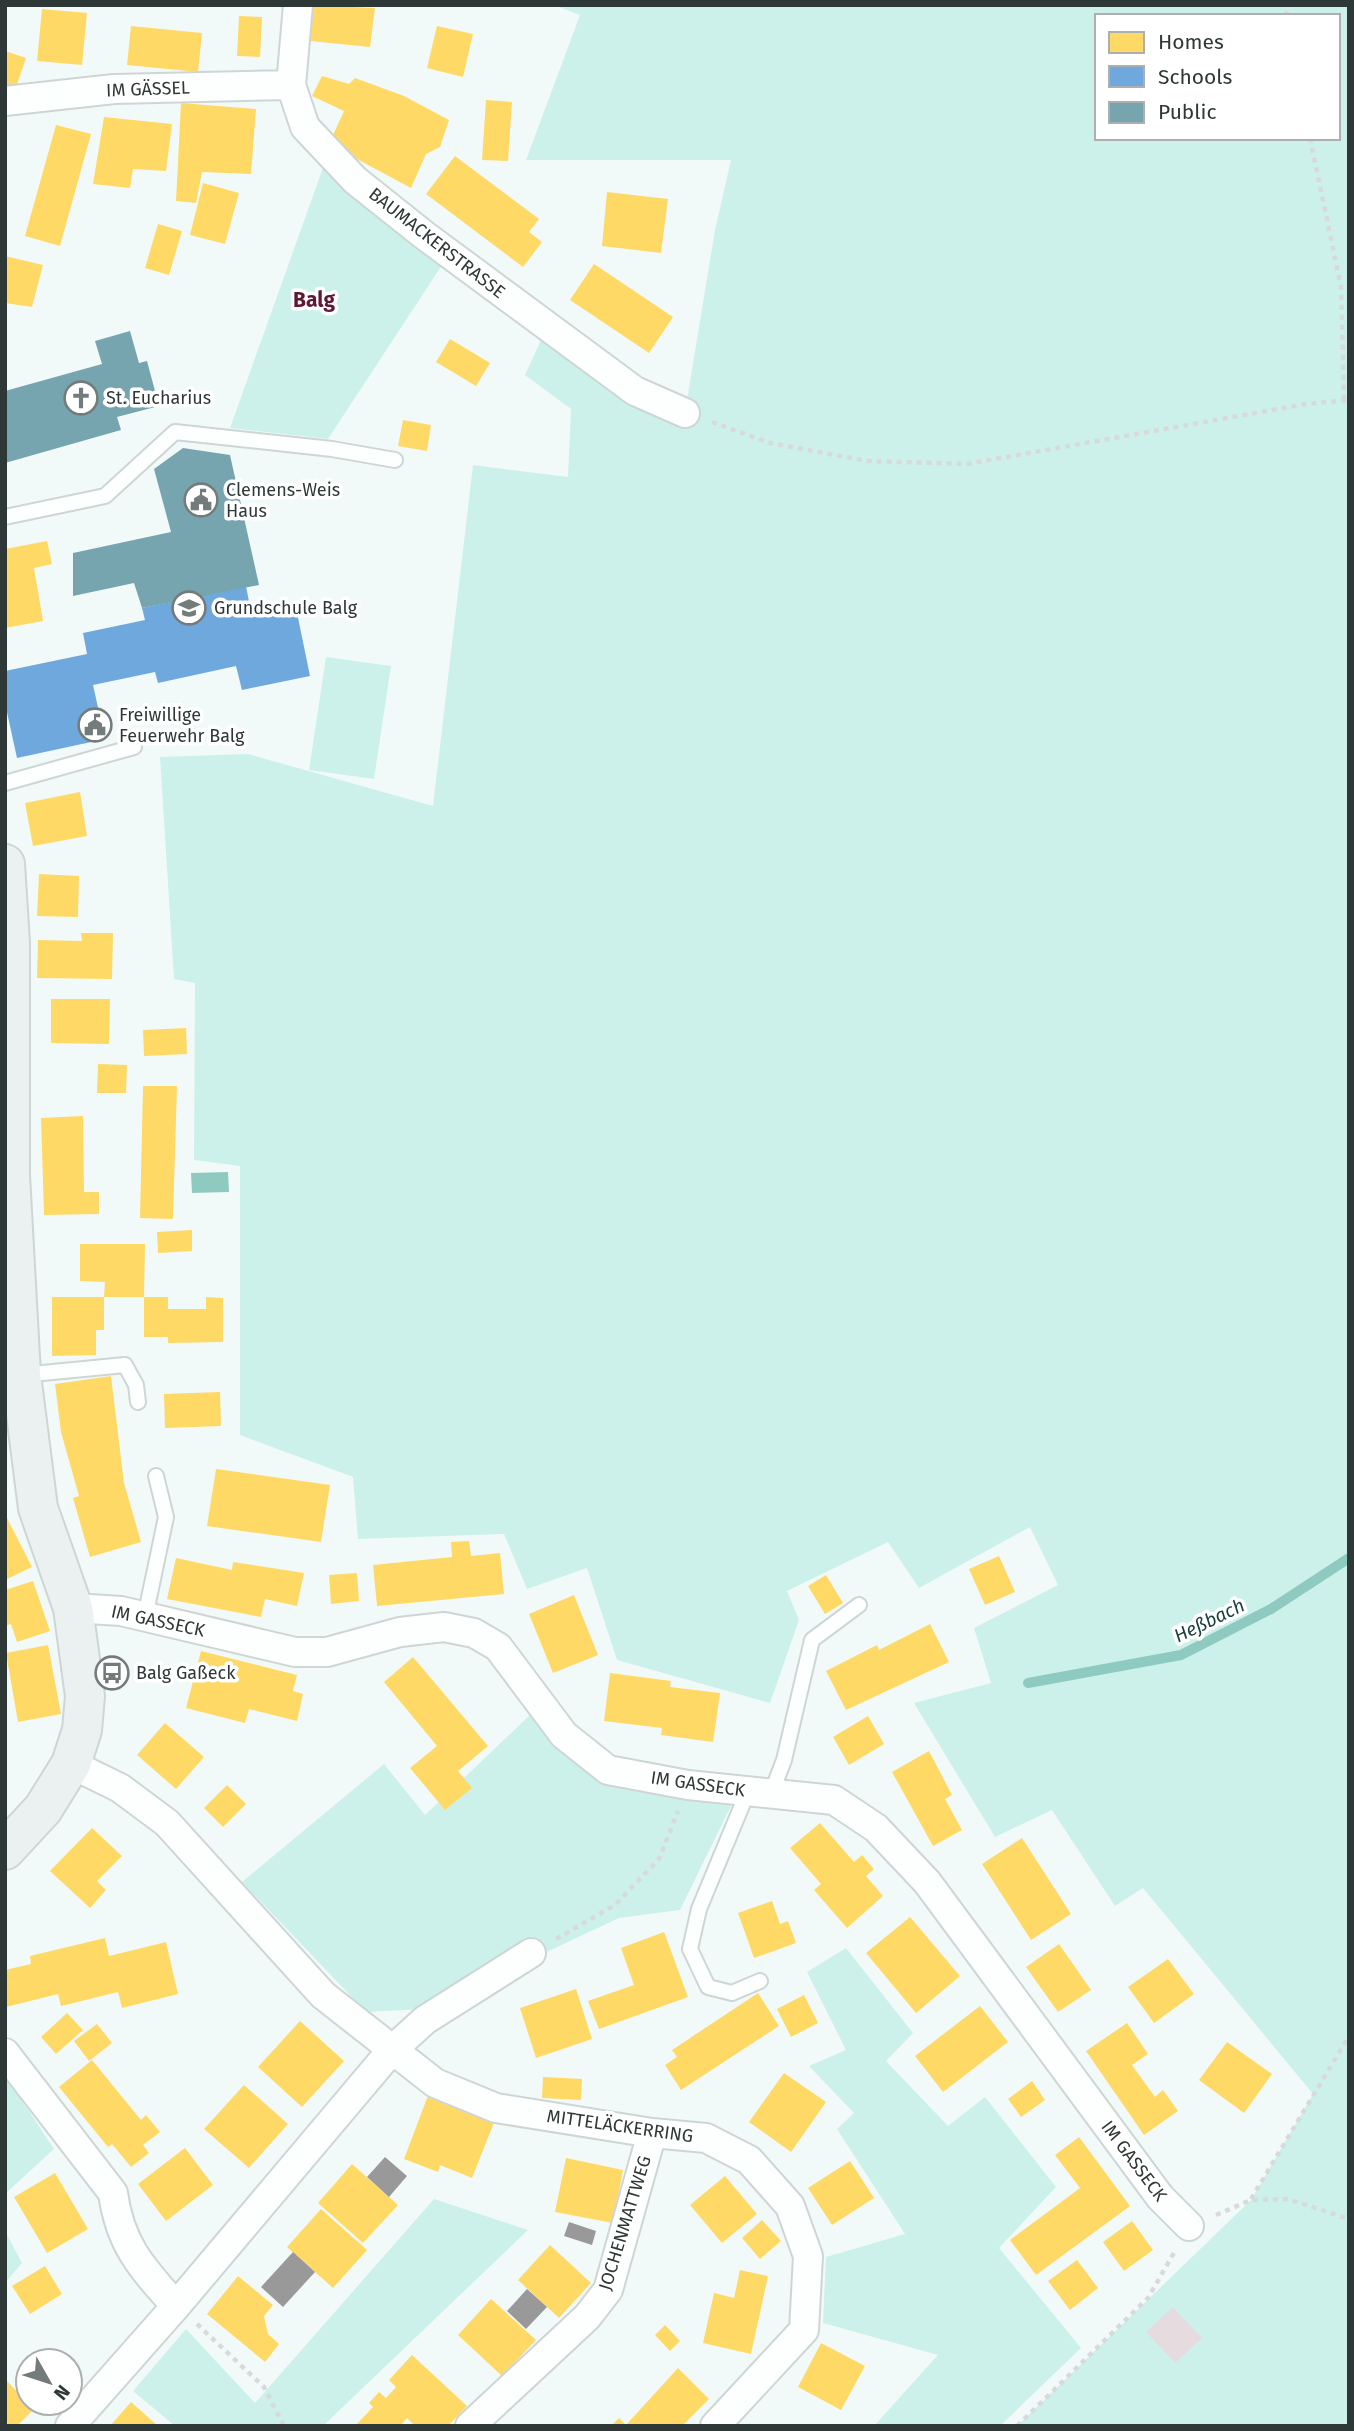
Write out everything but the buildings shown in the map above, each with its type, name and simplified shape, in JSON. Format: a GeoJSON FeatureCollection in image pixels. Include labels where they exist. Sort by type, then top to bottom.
{"type":"FeatureCollection","features":[{"type":"Feature","properties":{"kind":"street","name":"BAUMACKERSTRASSE"},"geometry":{"type":"LineString","coordinates":[[298,5],[292,85],[305,127],[355,180],[424,235],[635,391],[685,412]]}},
{"type":"Feature","properties":{"kind":"street","name":"IM GÄSSEL"},"geometry":{"type":"LineString","coordinates":[[5,101],[114,89],[292,85]]}},
{"type":"Feature","properties":{"kind":"street"},"geometry":{"type":"LineString","coordinates":[[5,864],[10,943],[10,1175],[21,1375],[38,1508],[73,1608],[85,1696],[82,1730],[71,1764],[43,1809],[5,1850]]}},
{"type":"Feature","properties":{"kind":"street","name":"IM GASSECK"},"geometry":{"type":"LineString","coordinates":[[73,1608],[121,1611],[295,1652],[327,1652],[400,1632],[444,1627],[474,1633],[498,1647],[564,1735],[608,1770],[688,1785],[834,1800],[876,1828],[927,1881],[1160,2197],[1189,2227]]}},
{"type":"Feature","properties":{"kind":"street","name":"MITTELÄCKERRING"},"geometry":{"type":"LineString","coordinates":[[71,1764],[120,1788],[167,1823],[323,1994],[391,2051],[435,2083],[496,2108],[652,2133],[706,2138],[749,2160],[790,2206],[808,2256],[804,2330],[715,2426]]}},
{"type":"Feature","properties":{"kind":"street"},"geometry":{"type":"LineString","coordinates":[[70,2426],[176,2306],[391,2051],[425,2020],[531,1953]]}},
{"type":"Feature","properties":{"kind":"street"},"geometry":{"type":"LineString","coordinates":[[5,2053],[113,2193],[117,2221],[133,2258],[176,2306]]}},
{"type":"Feature","properties":{"kind":"street","name":"JOCHENMATTWEG"},"geometry":{"type":"LineString","coordinates":[[470,2426],[587,2317],[608,2290],[652,2133]]}},
{"type":"Feature","properties":{"kind":"lane"},"geometry":{"type":"LineString","coordinates":[[5,517],[105,496],[175,432],[332,449],[395,460]]}},
{"type":"Feature","properties":{"kind":"lane"},"geometry":{"type":"LineString","coordinates":[[5,783],[134,747]]}},
{"type":"Feature","properties":{"kind":"lane"},"geometry":{"type":"LineString","coordinates":[[21,1375],[125,1365],[136,1385],[138,1402]]}},
{"type":"Feature","properties":{"kind":"lane"},"geometry":{"type":"LineString","coordinates":[[145,1617],[166,1517],[156,1476]]}},
{"type":"Feature","properties":{"kind":"lane"},"geometry":{"type":"LineString","coordinates":[[760,1981],[732,1993],[708,1986],[690,1949],[699,1909],[760,1792],[784,1760],[812,1640],[859,1605]]}},
{"type":"Feature","properties":{"kind":"path"},"geometry":{"type":"LineString","coordinates":[[685,412],[770,443],[867,461],[967,464],[1347,400],[1341,286],[1310,140]]}},
{"type":"Feature","properties":{"kind":"path"},"geometry":{"type":"LineString","coordinates":[[531,1953],[615,1906],[659,1859],[688,1785]]}},
{"type":"Feature","properties":{"kind":"path"},"geometry":{"type":"LineString","coordinates":[[1251,2200],[1349,2036]]}},
{"type":"Feature","properties":{"kind":"path"},"geometry":{"type":"LineString","coordinates":[[1017,2426],[1148,2298],[1189,2227],[1251,2200],[1288,2199],[1349,2219]]}},
{"type":"Feature","properties":{"kind":"path"},"geometry":{"type":"LineString","coordinates":[[208,2333],[264,2387],[284,2426]]}},
{"type":"Feature","properties":{"kind":"shaded area"},"geometry":{"type":"Polygon","coordinates":[[[554,5],[1349,5],[1349,2426],[1017,2426],[1251,2200],[1313,2094],[1143,1888],[1115,1906],[1052,1810],[995,1837],[914,1703],[991,1683],[974,1628],[1058,1585],[1030,1527],[919,1588],[888,1542],[787,1591],[799,1620],[770,1703],[617,1660],[587,1568],[527,1589],[504,1534],[358,1539],[353,1477],[240,1435],[240,1166],[194,1160],[195,983],[174,979],[160,757],[248,754],[433,806],[473,465],[568,477],[571,409],[525,375],[547,327],[685,412],[715,230],[731,160],[526,160],[580,15],[554,5]]]}},
{"type":"Feature","properties":{"kind":"shaded area"},"geometry":{"type":"Polygon","coordinates":[[[324,165],[442,265],[328,439],[230,428],[324,165]]]}},
{"type":"Feature","properties":{"kind":"shaded area"},"geometry":{"type":"Polygon","coordinates":[[[326,657],[391,666],[374,779],[309,770],[326,657]]]}},
{"type":"Feature","properties":{"kind":"shaded area"},"geometry":{"type":"Polygon","coordinates":[[[228,1172],[229,1192],[192,1193],[191,1173],[228,1172]]]}},
{"type":"Feature","properties":{"kind":"shaded area"},"geometry":{"type":"Polygon","coordinates":[[[531,1714],[601,1783],[731,1806],[680,1910],[619,1918],[425,2009],[366,2012],[242,1882],[384,1764],[425,1815],[531,1714]]]}},
{"type":"Feature","properties":{"kind":"shaded area"},"geometry":{"type":"Polygon","coordinates":[[[846,1948],[913,2033],[886,2061],[948,2126],[985,2097],[1056,2187],[999,2248],[1081,2348],[1000,2426],[874,2426],[938,2355],[823,2323],[826,2257],[905,2234],[837,2129],[854,2113],[809,2066],[846,2050],[807,1972],[846,1948]]]}},
{"type":"Feature","properties":{"kind":"shaded area"},"geometry":{"type":"Polygon","coordinates":[[[5,2075],[54,2149],[5,2194],[5,2075]]]}},
{"type":"Feature","properties":{"kind":"shaded area"},"geometry":{"type":"Polygon","coordinates":[[[434,2199],[528,2230],[323,2426],[175,2426],[133,2391],[186,2329],[255,2403],[434,2199]]]}},
{"type":"Feature","properties":{"kind":"shaded area"},"geometry":{"type":"Polygon","coordinates":[[[5,2231],[22,2263],[5,2283],[5,2231]]]}},
{"type":"Feature","properties":{"kind":"waterway","name":"Heßbach"},"geometry":{"type":"LineString","coordinates":[[1028,1683],[1181,1655],[1271,1609],[1349,1558]]}},
{"type":"Feature","properties":{"kind":"place","name":"St. Eucharius"},"geometry":{"type":"Point","coordinates":[81,398]}},
{"type":"Feature","properties":{"kind":"place","name":"Clemens-Weis Haus"},"geometry":{"type":"Point","coordinates":[201,500]}},
{"type":"Feature","properties":{"kind":"place","name":"Grundschule Balg"},"geometry":{"type":"Point","coordinates":[189,608]}},
{"type":"Feature","properties":{"kind":"place","name":"Freiwillige Feuerwehr Balg"},"geometry":{"type":"Point","coordinates":[95,725]}},
{"type":"Feature","properties":{"kind":"place","name":"Balg Gaßeck"},"geometry":{"type":"Point","coordinates":[112,1673]}},
{"type":"Feature","properties":{"kind":"district","name":"Balg"},"geometry":{"type":"Point","coordinates":[314,300]}}]}
